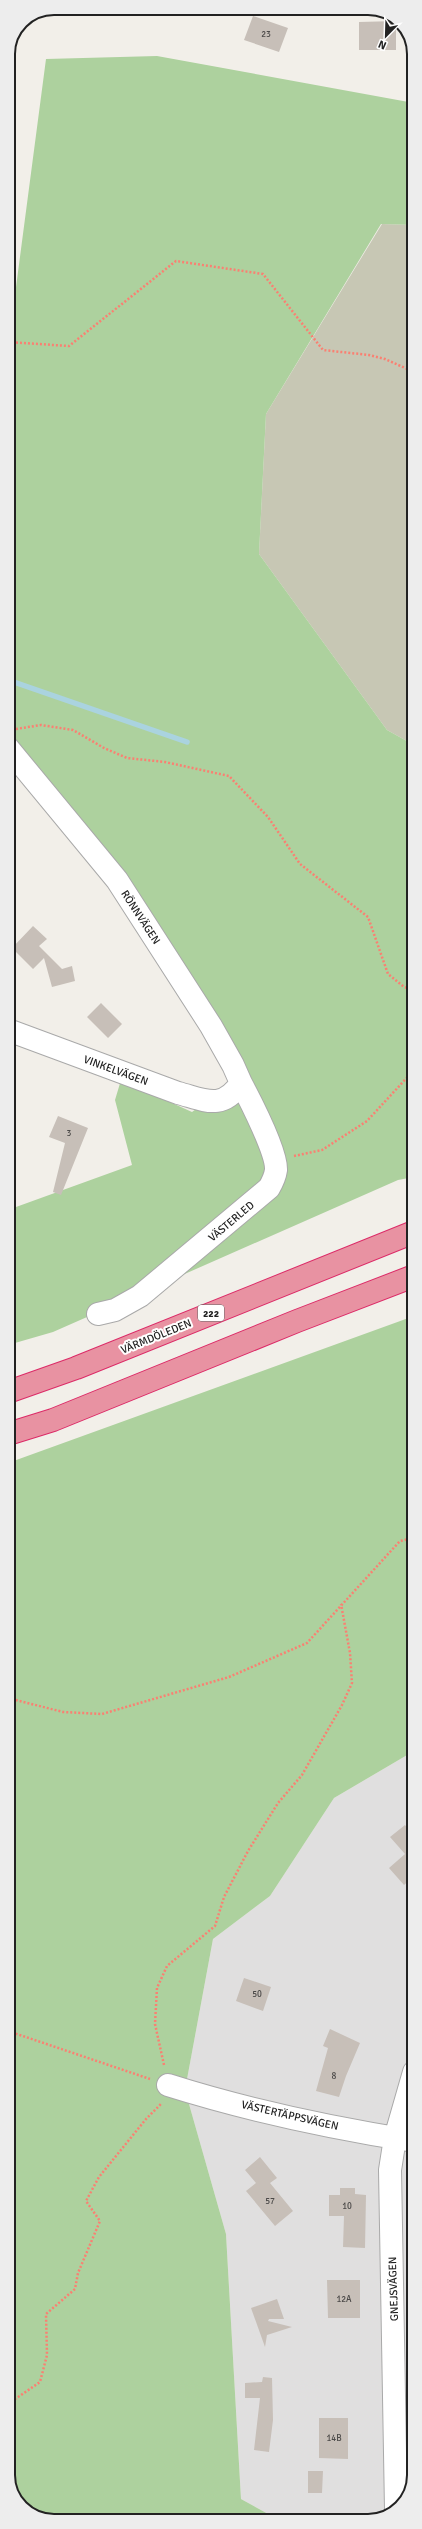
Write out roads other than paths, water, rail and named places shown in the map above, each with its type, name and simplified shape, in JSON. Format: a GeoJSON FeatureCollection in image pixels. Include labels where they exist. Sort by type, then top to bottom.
{"type":"FeatureCollection","features":[{"type":"Feature","properties":{"kind":"highway","name":"VÄRMDÖLEDEN"},"geometry":{"type":"LineString","coordinates":[[15,1390],[76,1368],[407,1235]]}},
{"type":"Feature","properties":{"kind":"highway"},"geometry":{"type":"LineString","coordinates":[[15,1432],[53,1420],[297,1320],[407,1279]]}},
{"type":"Feature","properties":{"kind":"street","name":"RÖNNVÄGEN"},"geometry":{"type":"LineString","coordinates":[[15,756],[117,880],[203,1014],[230,1059],[241,1084]]}},
{"type":"Feature","properties":{"kind":"street","name":"VINKELVÄGEN"},"geometry":{"type":"LineString","coordinates":[[15,1033],[178,1093],[205,1100],[218,1102],[226,1099],[241,1084]]}},
{"type":"Feature","properties":{"kind":"street","name":"VÄSTERLED"},"geometry":{"type":"LineString","coordinates":[[98,1314],[115,1310],[140,1296],[262,1196],[274,1179],[276,1169],[274,1160],[258,1116],[241,1084]]}},
{"type":"Feature","properties":{"kind":"street","name":"VÄSTERTÄPPSVÄGEN"},"geometry":{"type":"LineString","coordinates":[[168,2085],[205,2096],[404,2140]]}},
{"type":"Feature","properties":{"kind":"street","name":"GNEJSVÄGEN"},"geometry":{"type":"LineString","coordinates":[[396,2502],[394,2319],[389,2206],[390,2170],[404,2140],[407,2120]]}},
{"type":"Feature","properties":{"kind":"waterway"},"geometry":{"type":"LineString","coordinates":[[15,682],[187,742]]}}]}
